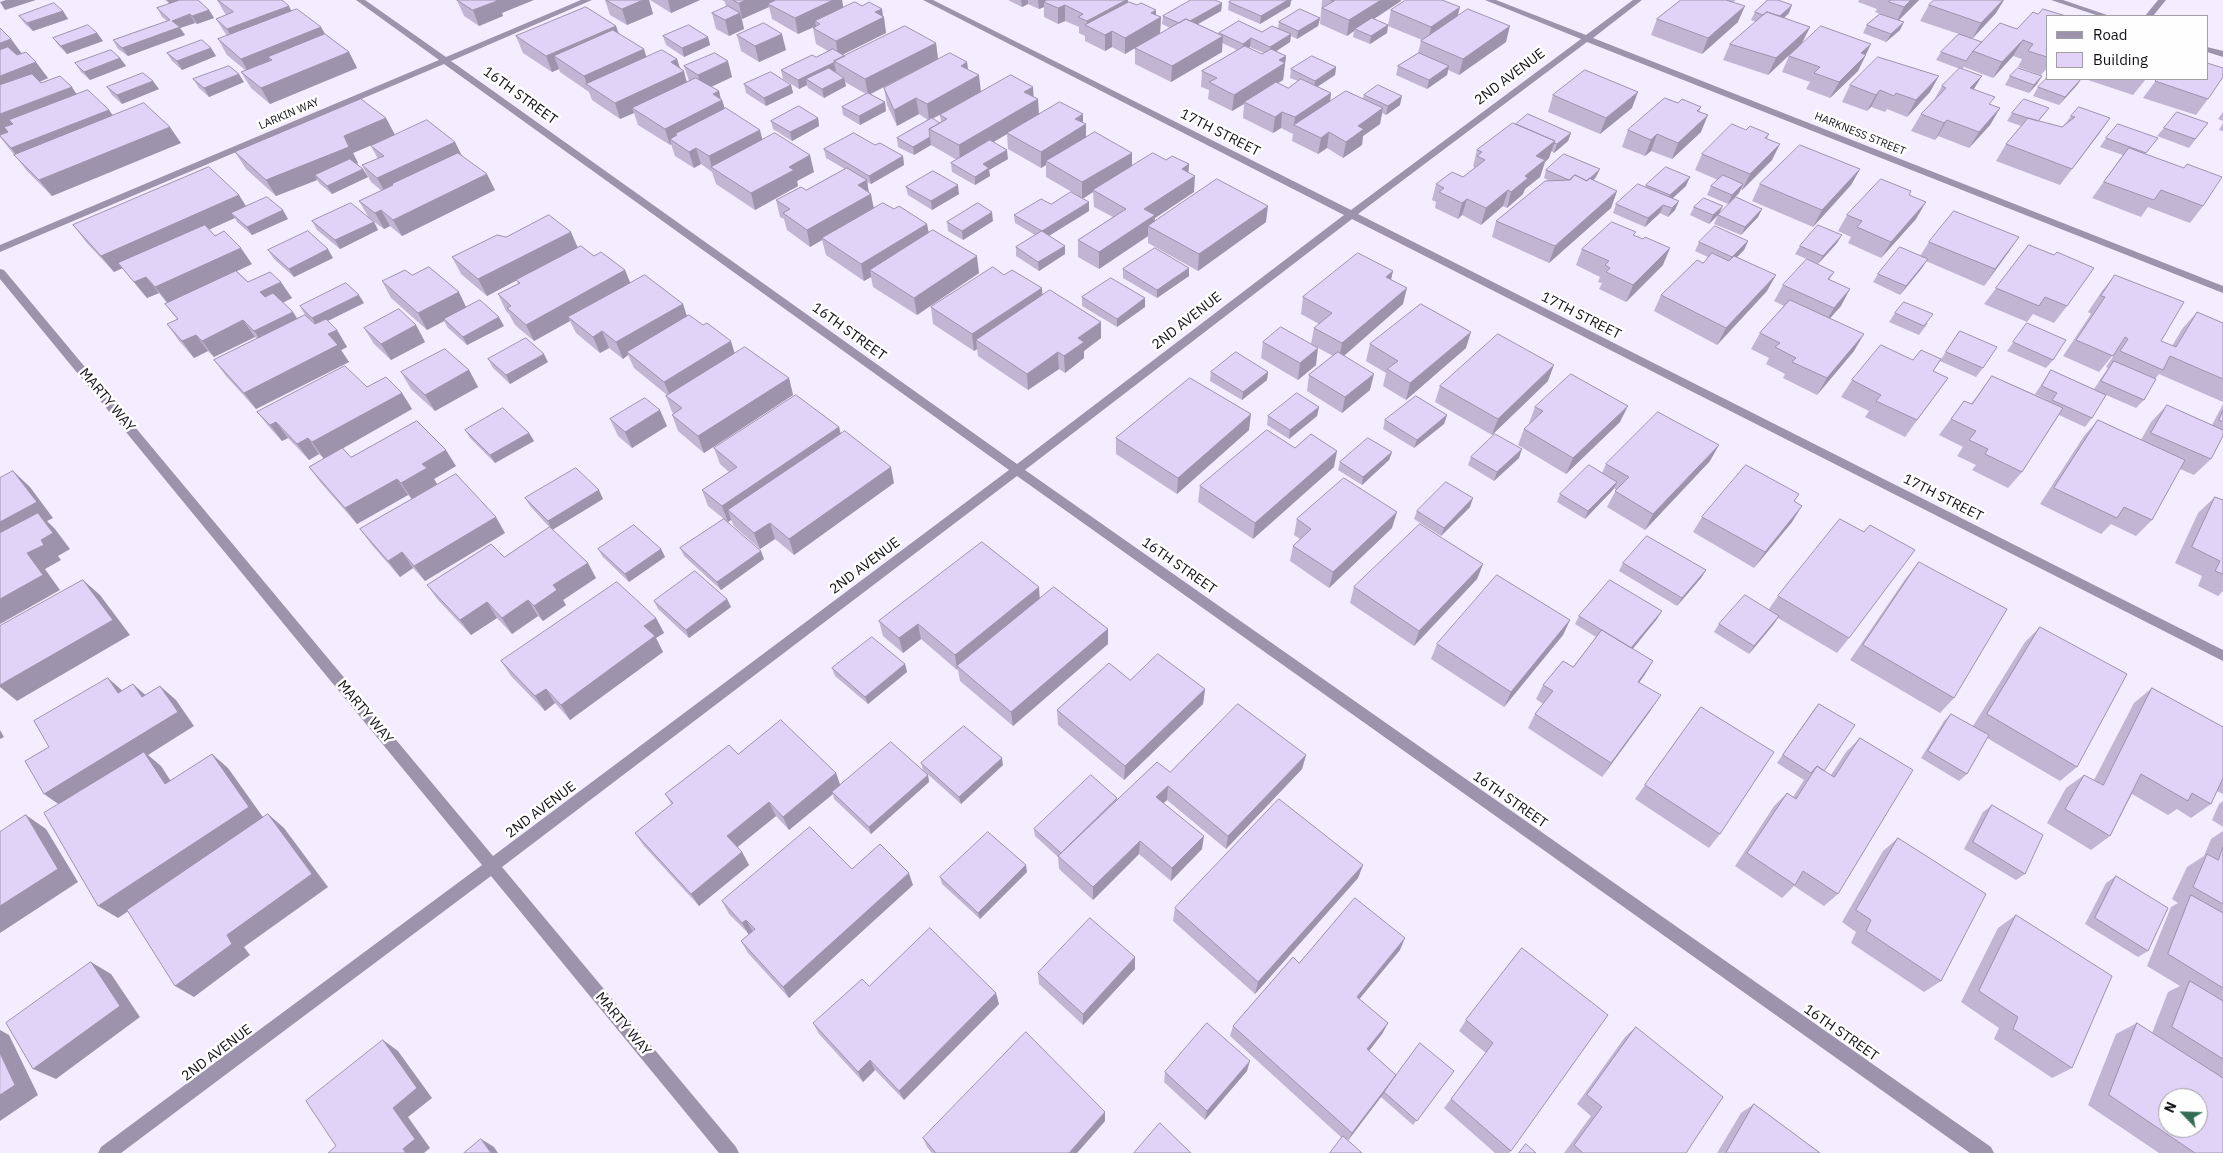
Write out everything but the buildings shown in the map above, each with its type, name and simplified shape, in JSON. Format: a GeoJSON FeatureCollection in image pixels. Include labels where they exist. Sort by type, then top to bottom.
{"type":"FeatureCollection","features":[{"type":"Feature","properties":{"kind":"street","name":"16TH STREET"},"geometry":{"type":"LineString","coordinates":[[360,0],[1017,470],[1985,1153]]}},
{"type":"Feature","properties":{"kind":"street","name":"LARKIN WAY"},"geometry":{"type":"LineString","coordinates":[[0,249],[588,0]]}},
{"type":"Feature","properties":{"kind":"street","name":"17TH STREET"},"geometry":{"type":"LineString","coordinates":[[927,0],[2223,656]]}},
{"type":"Feature","properties":{"kind":"street","name":"HARKNESS STREET"},"geometry":{"type":"LineString","coordinates":[[1488,0],[2223,290]]}},
{"type":"Feature","properties":{"kind":"street","name":"2ND AVENUE"},"geometry":{"type":"LineString","coordinates":[[107,1153],[492,866],[1017,470],[1351,214],[1638,0]]}},
{"type":"Feature","properties":{"kind":"street"},"geometry":{"type":"LineString","coordinates":[[2055,0],[2103,15]]}},
{"type":"Feature","properties":{"kind":"street"},"geometry":{"type":"LineString","coordinates":[[2150,15],[2162,0]]}},
{"type":"Feature","properties":{"kind":"street"},"geometry":{"type":"LineString","coordinates":[[2208,49],[2223,54]]}},
{"type":"Feature","properties":{"kind":"street","name":"MARTY WAY"},"geometry":{"type":"LineString","coordinates":[[0,272],[730,1153]]}}]}
